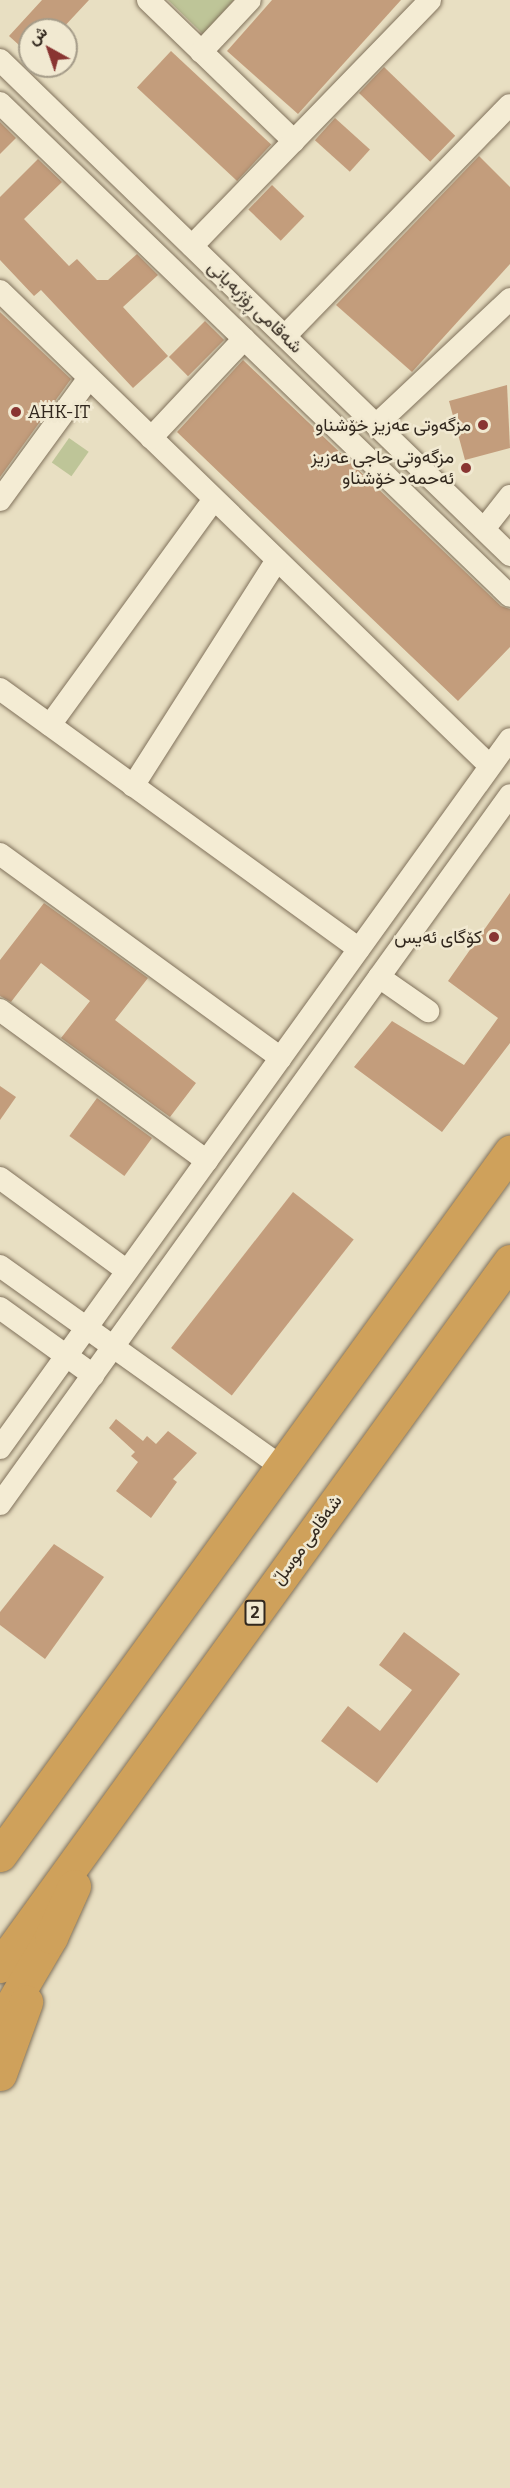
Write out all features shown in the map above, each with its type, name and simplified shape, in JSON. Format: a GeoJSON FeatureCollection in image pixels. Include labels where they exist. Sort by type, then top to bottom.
{"type":"FeatureCollection","features":[{"type":"Feature","properties":{"kind":"highway"},"geometry":{"type":"LineString","coordinates":[[0,1855],[510,1152]]}},
{"type":"Feature","properties":{"kind":"highway","name":"شەقامی موسڵ"},"geometry":{"type":"LineString","coordinates":[[0,1965],[510,1261]]}},
{"type":"Feature","properties":{"kind":"highway"},"geometry":{"type":"LineString","coordinates":[[0,2024],[51,1937],[69,1900],[84,1848]]}},
{"type":"Feature","properties":{"kind":"highway"},"geometry":{"type":"LineString","coordinates":[[0,2074],[51,1937]]}},
{"type":"Feature","properties":{"kind":"street"},"geometry":{"type":"LineString","coordinates":[[148,0],[294,141]]}},
{"type":"Feature","properties":{"kind":"street"},"geometry":{"type":"LineString","coordinates":[[201,52],[250,0]]}},
{"type":"Feature","properties":{"kind":"street"},"geometry":{"type":"LineString","coordinates":[[192,246],[430,0]]}},
{"type":"Feature","properties":{"kind":"street","name":"شەقامی ڕۆژبەیانی"},"geometry":{"type":"LineString","coordinates":[[0,60],[510,555]]}},
{"type":"Feature","properties":{"kind":"street","name":"شەقامی ڕۆژبەیانی"},"geometry":{"type":"LineString","coordinates":[[0,103],[510,596]]}},
{"type":"Feature","properties":{"kind":"street"},"geometry":{"type":"LineString","coordinates":[[285,336],[510,105]]}},
{"type":"Feature","properties":{"kind":"street"},"geometry":{"type":"LineString","coordinates":[[86,186],[107,164]]}},
{"type":"Feature","properties":{"kind":"street"},"geometry":{"type":"LineString","coordinates":[[0,291],[490,766]]}},
{"type":"Feature","properties":{"kind":"street"},"geometry":{"type":"LineString","coordinates":[[376,425],[510,299]]}},
{"type":"Feature","properties":{"kind":"street"},"geometry":{"type":"LineString","coordinates":[[151,438],[244,339]]}},
{"type":"Feature","properties":{"kind":"street"},"geometry":{"type":"LineString","coordinates":[[0,500],[89,378]]}},
{"type":"Feature","properties":{"kind":"street"},"geometry":{"type":"LineString","coordinates":[[484,529],[510,496]]}},
{"type":"Feature","properties":{"kind":"street"},"geometry":{"type":"LineString","coordinates":[[50,725],[214,499]]}},
{"type":"Feature","properties":{"kind":"street"},"geometry":{"type":"LineString","coordinates":[[133,786],[277,560]]}},
{"type":"Feature","properties":{"kind":"street"},"geometry":{"type":"LineString","coordinates":[[4,700],[50,725],[359,949]]}},
{"type":"Feature","properties":{"kind":"street"},"geometry":{"type":"LineString","coordinates":[[0,1448],[510,738]]}},
{"type":"Feature","properties":{"kind":"street"},"geometry":{"type":"LineString","coordinates":[[0,1504],[510,795]]}},
{"type":"Feature","properties":{"kind":"street"},"geometry":{"type":"LineString","coordinates":[[0,854],[281,1058]]}},
{"type":"Feature","properties":{"kind":"street"},"geometry":{"type":"LineString","coordinates":[[379,977],[428,1011]]}},
{"type":"Feature","properties":{"kind":"street"},"geometry":{"type":"LineString","coordinates":[[0,1010],[207,1161]]}},
{"type":"Feature","properties":{"kind":"street"},"geometry":{"type":"LineString","coordinates":[[315,1010],[342,1028]]}},
{"type":"Feature","properties":{"kind":"street"},"geometry":{"type":"LineString","coordinates":[[0,1178],[127,1271]]}},
{"type":"Feature","properties":{"kind":"street"},"geometry":{"type":"LineString","coordinates":[[0,1266],[282,1467]]}},
{"type":"Feature","properties":{"kind":"street"},"geometry":{"type":"LineString","coordinates":[[0,1308],[93,1375]]}},
{"type":"Feature","properties":{"kind":"green space"},"geometry":{"type":"Polygon","coordinates":[[[168,0],[234,0],[203,34],[168,0]]]}},
{"type":"Feature","properties":{"kind":"green space"},"geometry":{"type":"Polygon","coordinates":[[[69,438],[89,452],[71,476],[52,463],[69,438]]]}},
{"type":"Feature","properties":{"kind":"building"},"geometry":{"type":"Polygon","coordinates":[[[42,0],[89,0],[72,18],[26,18],[42,0]]]}},
{"type":"Feature","properties":{"kind":"building"},"geometry":{"type":"Polygon","coordinates":[[[272,0],[401,0],[298,114],[227,51],[272,0]]]}},
{"type":"Feature","properties":{"kind":"building"},"geometry":{"type":"Polygon","coordinates":[[[18,26],[18,44],[9,36],[18,26]]]}},
{"type":"Feature","properties":{"kind":"building"},"geometry":{"type":"Polygon","coordinates":[[[171,51],[271,144],[237,181],[137,88],[171,51]]]}},
{"type":"Feature","properties":{"kind":"building"},"geometry":{"type":"Polygon","coordinates":[[[384,67],[455,136],[430,162],[359,93],[384,67]]]}},
{"type":"Feature","properties":{"kind":"building"},"geometry":{"type":"Polygon","coordinates":[[[335,118],[370,149],[350,172],[315,140],[335,118]]]}},
{"type":"Feature","properties":{"kind":"building"},"geometry":{"type":"Polygon","coordinates":[[[0,122],[16,138],[0,154],[0,122]]]}},
{"type":"Feature","properties":{"kind":"building"},"geometry":{"type":"Polygon","coordinates":[[[479,156],[510,187],[510,264],[412,372],[336,305],[479,156]]]}},
{"type":"Feature","properties":{"kind":"building"},"geometry":{"type":"Polygon","coordinates":[[[38,159],[62,182],[24,219],[69,266],[77,259],[97,280],[108,280],[137,254],[158,275],[123,307],[168,356],[133,388],[41,290],[34,296],[0,260],[0,197],[38,159]]]}},
{"type":"Feature","properties":{"kind":"building"},"geometry":{"type":"Polygon","coordinates":[[[272,185],[304,216],[281,241],[248,209],[272,185]]]}},
{"type":"Feature","properties":{"kind":"building"},"geometry":{"type":"Polygon","coordinates":[[[0,312],[71,379],[0,477],[0,312]]]}},
{"type":"Feature","properties":{"kind":"building"},"geometry":{"type":"Polygon","coordinates":[[[205,321],[224,340],[188,376],[169,357],[205,321]]]}},
{"type":"Feature","properties":{"kind":"building"},"geometry":{"type":"Polygon","coordinates":[[[243,360],[501,606],[510,609],[510,647],[458,701],[177,432],[243,360]]]}},
{"type":"Feature","properties":{"kind":"building","name":"مزگەوتی عەزیز خۆشناو"},"geometry":{"type":"Polygon","coordinates":[[[507,385],[510,448],[465,460],[449,401],[507,385]]]}},
{"type":"Feature","properties":{"kind":"building"},"geometry":{"type":"Polygon","coordinates":[[[510,893],[510,1043],[442,1132],[354,1067],[392,1021],[464,1065],[498,1018],[448,981],[510,893]]]}},
{"type":"Feature","properties":{"kind":"building"},"geometry":{"type":"Polygon","coordinates":[[[44,903],[148,978],[115,1020],[196,1083],[170,1117],[61,1038],[90,1001],[41,963],[11,1002],[0,996],[0,960],[44,903]]]}},
{"type":"Feature","properties":{"kind":"building"},"geometry":{"type":"Polygon","coordinates":[[[0,1086],[16,1097],[0,1120],[0,1086]]]}},
{"type":"Feature","properties":{"kind":"building"},"geometry":{"type":"Polygon","coordinates":[[[97,1098],[152,1138],[124,1176],[69,1136],[97,1098]]]}},
{"type":"Feature","properties":{"kind":"building"},"geometry":{"type":"Polygon","coordinates":[[[293,1192],[354,1239],[232,1395],[171,1348],[293,1192]]]}},
{"type":"Feature","properties":{"kind":"building"},"geometry":{"type":"Polygon","coordinates":[[[116,1419],[143,1441],[147,1436],[156,1444],[168,1431],[197,1453],[173,1479],[177,1482],[151,1518],[116,1491],[138,1462],[131,1456],[135,1452],[109,1428],[116,1419]]]}},
{"type":"Feature","properties":{"kind":"building"},"geometry":{"type":"Polygon","coordinates":[[[54,1544],[104,1577],[45,1659],[0,1625],[0,1612],[54,1544]]]}},
{"type":"Feature","properties":{"kind":"building"},"geometry":{"type":"Polygon","coordinates":[[[404,1632],[460,1674],[377,1783],[321,1741],[348,1706],[380,1731],[412,1690],[379,1665],[404,1632]]]}},
{"type":"Feature","properties":{"kind":"place","name":"AHK-IT"},"geometry":{"type":"Point","coordinates":[16,412]}},
{"type":"Feature","properties":{"kind":"place","name":"مزگەوتی عەزیز خۆشناو"},"geometry":{"type":"Point","coordinates":[483,425]}},
{"type":"Feature","properties":{"kind":"place","name":"مزگەوتی حاجی عەزیز ئەحمەد خۆشناو"},"geometry":{"type":"Point","coordinates":[466,468]}},
{"type":"Feature","properties":{"kind":"place","name":"کۆگای ئەیس"},"geometry":{"type":"Point","coordinates":[494,937]}}]}
